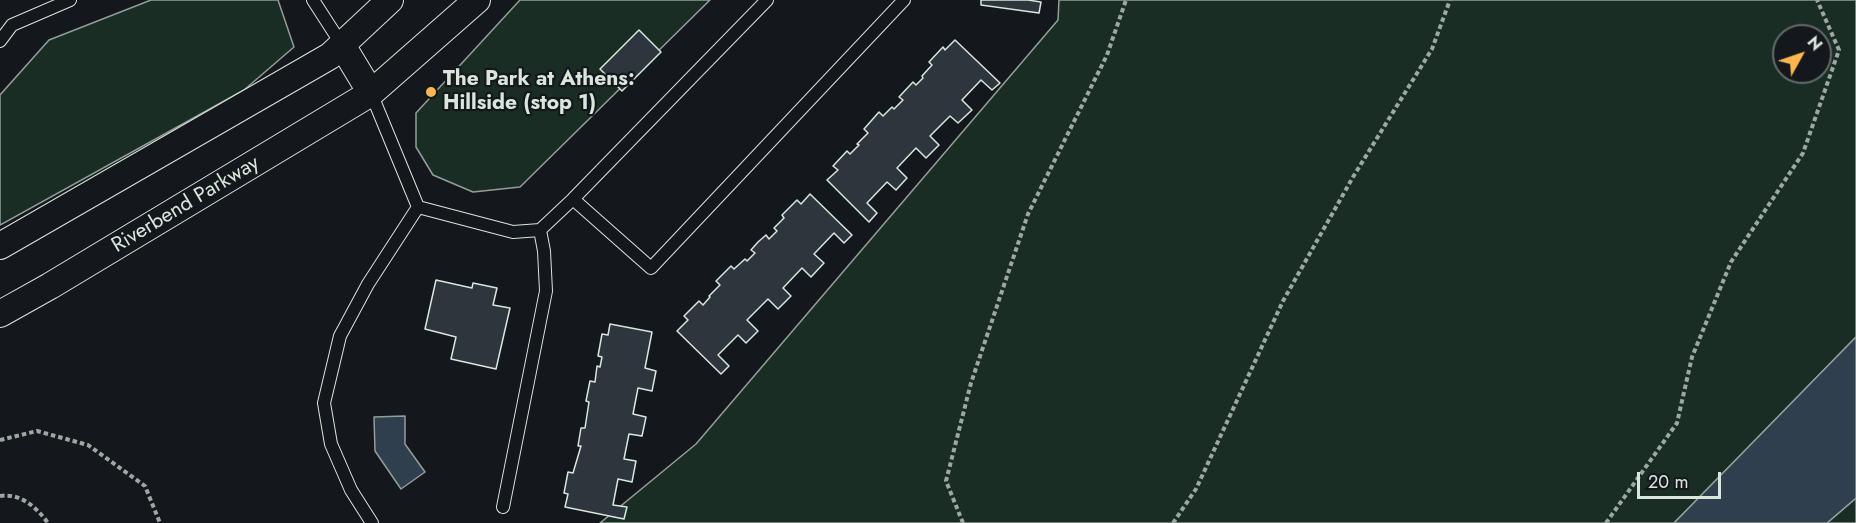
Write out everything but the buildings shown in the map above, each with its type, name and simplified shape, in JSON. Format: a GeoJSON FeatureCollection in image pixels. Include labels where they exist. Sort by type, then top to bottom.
{"type":"FeatureCollection","features":[{"type":"Feature","properties":{"kind":"street"},"geometry":{"type":"LineString","coordinates":[[0,246],[320,62],[342,45],[390,0]]}},
{"type":"Feature","properties":{"kind":"street","name":"Riverbend Parkway"},"geometry":{"type":"LineString","coordinates":[[0,314],[51,286],[371,93],[477,0]]}},
{"type":"Feature","properties":{"kind":"street"},"geometry":{"type":"LineString","coordinates":[[342,45],[371,93]]}},
{"type":"Feature","properties":{"kind":"lane"},"geometry":{"type":"LineString","coordinates":[[0,41],[12,25],[70,0]]}},
{"type":"Feature","properties":{"kind":"lane"},"geometry":{"type":"LineString","coordinates":[[313,0],[342,45]]}},
{"type":"Feature","properties":{"kind":"lane"},"geometry":{"type":"LineString","coordinates":[[418,207],[513,232],[540,230],[767,0]]}},
{"type":"Feature","properties":{"kind":"lane"},"geometry":{"type":"LineString","coordinates":[[573,199],[651,268],[904,0]]}},
{"type":"Feature","properties":{"kind":"lane"},"geometry":{"type":"LineString","coordinates":[[371,93],[418,207]]}},
{"type":"Feature","properties":{"kind":"lane"},"geometry":{"type":"LineString","coordinates":[[372,523],[351,490],[331,444],[324,403],[339,336],[368,284],[418,207]]}},
{"type":"Feature","properties":{"kind":"lane"},"geometry":{"type":"LineString","coordinates":[[503,507],[546,291],[544,251],[540,230]]}},
{"type":"Feature","properties":{"kind":"path"},"geometry":{"type":"LineString","coordinates":[[963,523],[946,481],[971,383],[1028,214],[1107,55],[1126,0]]}},
{"type":"Feature","properties":{"kind":"path"},"geometry":{"type":"LineString","coordinates":[[1173,523],[1196,489],[1283,301],[1353,177],[1432,49],[1450,0]]}},
{"type":"Feature","properties":{"kind":"path"},"geometry":{"type":"LineString","coordinates":[[1606,523],[1677,423],[1692,357],[1731,262],[1803,153],[1839,50],[1817,0]]}},
{"type":"Feature","properties":{"kind":"path"},"geometry":{"type":"LineString","coordinates":[[0,440],[37,431],[88,445],[145,486],[160,523]]}},
{"type":"Feature","properties":{"kind":"path"},"geometry":{"type":"LineString","coordinates":[[0,496],[10,495],[34,506],[48,523]]}},
{"type":"Feature","properties":{"kind":"green space"},"geometry":{"type":"Polygon","coordinates":[[[151,0],[278,0],[294,47],[244,90],[0,225],[0,95],[49,40],[151,0]]]}},
{"type":"Feature","properties":{"kind":"green space"},"geometry":{"type":"Polygon","coordinates":[[[520,0],[710,0],[520,187],[473,192],[433,175],[416,147],[416,113],[520,0]]]}},
{"type":"Feature","properties":{"kind":"green space"},"geometry":{"type":"Polygon","coordinates":[[[1059,0],[1856,0],[1856,337],[1674,523],[600,523],[696,444],[1058,20],[1059,0]]]}},
{"type":"Feature","properties":{"kind":"green space"},"geometry":{"type":"Polygon","coordinates":[[[1856,498],[1856,523],[1827,523],[1856,498]]]}},
{"type":"Feature","properties":{"kind":"water"},"geometry":{"type":"Polygon","coordinates":[[[1856,337],[1856,498],[1827,523],[1674,523],[1856,337]]]}},
{"type":"Feature","properties":{"kind":"water"},"geometry":{"type":"Polygon","coordinates":[[[405,416],[405,444],[425,472],[401,489],[375,451],[374,417],[405,416]]]}},
{"type":"Feature","properties":{"kind":"place","name":"The Park at Athens: Hillside (stop 1)"},"geometry":{"type":"Point","coordinates":[431,92]}}]}
